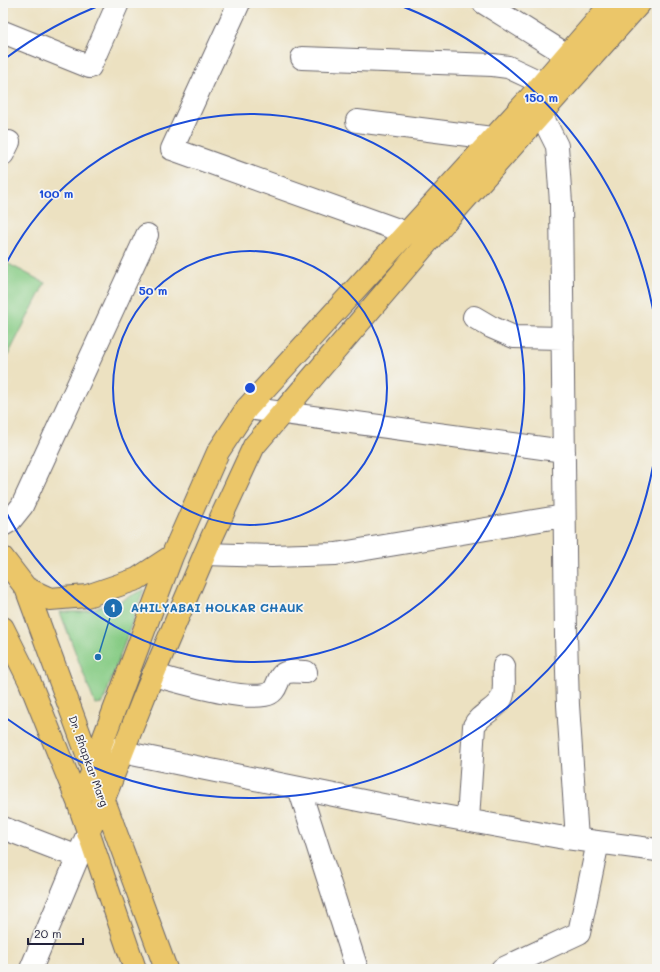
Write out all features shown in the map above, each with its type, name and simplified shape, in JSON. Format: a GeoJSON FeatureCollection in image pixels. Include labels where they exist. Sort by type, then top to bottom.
{"type":"FeatureCollection","features":[{"type":"Feature","properties":{"kind":"main road"},"geometry":{"type":"LineString","coordinates":[[78,802],[93,771],[101,745],[172,556],[218,452],[247,408],[492,138],[534,107],[542,83],[612,3]]}},
{"type":"Feature","properties":{"kind":"main road"},"geometry":{"type":"LineString","coordinates":[[88,833],[104,801],[153,675],[205,554],[254,446],[444,222],[534,107],[640,3]]}},
{"type":"Feature","properties":{"kind":"main road"},"geometry":{"type":"LineString","coordinates":[[26,588],[50,599],[87,596],[137,579],[172,556]]}},
{"type":"Feature","properties":{"kind":"main road","name":"Dr. Bhapkar Marg"},"geometry":{"type":"LineString","coordinates":[[3,558],[26,588],[166,969]]}},
{"type":"Feature","properties":{"kind":"main road"},"geometry":{"type":"LineString","coordinates":[[3,628],[29,680],[78,802],[135,969]]}},
{"type":"Feature","properties":{"kind":"street"},"geometry":{"type":"LineString","coordinates":[[3,32],[90,67],[118,3]]}},
{"type":"Feature","properties":{"kind":"street"},"geometry":{"type":"LineString","coordinates":[[239,3],[172,149],[406,233]]}},
{"type":"Feature","properties":{"kind":"street"},"geometry":{"type":"LineString","coordinates":[[484,3],[567,55]]}},
{"type":"Feature","properties":{"kind":"street"},"geometry":{"type":"LineString","coordinates":[[302,58],[492,64],[508,67],[542,83]]}},
{"type":"Feature","properties":{"kind":"street"},"geometry":{"type":"LineString","coordinates":[[534,107],[557,146],[561,203],[566,636],[568,705],[577,839]]}},
{"type":"Feature","properties":{"kind":"street"},"geometry":{"type":"LineString","coordinates":[[357,121],[492,138]]}},
{"type":"Feature","properties":{"kind":"street"},"geometry":{"type":"LineString","coordinates":[[3,525],[10,521],[22,506],[147,235]]}},
{"type":"Feature","properties":{"kind":"street"},"geometry":{"type":"LineString","coordinates":[[474,317],[491,328],[514,337],[563,338]]}},
{"type":"Feature","properties":{"kind":"street"},"geometry":{"type":"LineString","coordinates":[[247,408],[564,452]]}},
{"type":"Feature","properties":{"kind":"street"},"geometry":{"type":"LineString","coordinates":[[205,554],[272,556],[336,554],[564,516]]}},
{"type":"Feature","properties":{"kind":"street"},"geometry":{"type":"LineString","coordinates":[[468,820],[474,726],[477,720],[501,700],[503,694],[504,666]]}},
{"type":"Feature","properties":{"kind":"street"},"geometry":{"type":"LineString","coordinates":[[153,675],[232,694],[265,695],[272,692],[276,688],[280,677],[288,672],[306,672]]}},
{"type":"Feature","properties":{"kind":"street"},"geometry":{"type":"LineString","coordinates":[[101,745],[122,752],[468,820],[577,839],[657,850]]}},
{"type":"Feature","properties":{"kind":"street"},"geometry":{"type":"LineString","coordinates":[[299,788],[357,969]]}},
{"type":"Feature","properties":{"kind":"street"},"geometry":{"type":"LineString","coordinates":[[3,828],[78,857]]}},
{"type":"Feature","properties":{"kind":"street"},"geometry":{"type":"LineString","coordinates":[[31,969],[88,833]]}},
{"type":"Feature","properties":{"kind":"street"},"geometry":{"type":"LineString","coordinates":[[502,969],[579,933],[598,842]]}},
{"type":"Feature","properties":{"kind":"green space"},"geometry":{"type":"Polygon","coordinates":[[[3,261],[45,283],[3,365],[3,261]]]}},
{"type":"Feature","properties":{"kind":"green space"},"geometry":{"type":"Polygon","coordinates":[[[144,589],[103,703],[95,704],[60,612],[83,612],[123,600],[144,589]]]}},
{"type":"Feature","properties":{"kind":"place","name":"AHILYABAI HOLKAR CHAUK"},"geometry":{"type":"Point","coordinates":[98,657]}}]}
